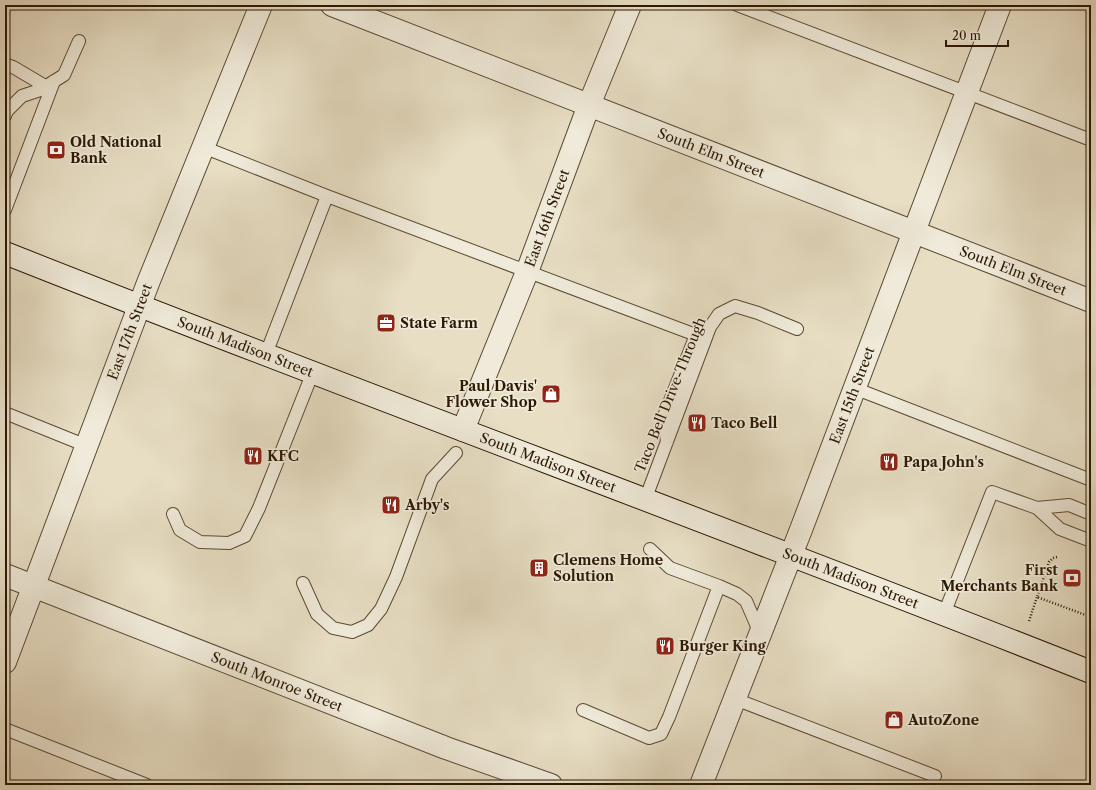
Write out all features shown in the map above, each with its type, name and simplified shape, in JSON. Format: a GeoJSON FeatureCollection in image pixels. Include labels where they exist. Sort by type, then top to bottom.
{"type":"FeatureCollection","features":[{"type":"Feature","properties":{"kind":"street","name":"East 17th Street"},"geometry":{"type":"LineString","coordinates":[[5,662],[139,306],[261,5]]}},
{"type":"Feature","properties":{"kind":"street","name":"South Elm Street"},"geometry":{"type":"LineString","coordinates":[[332,5],[1091,301]]}},
{"type":"Feature","properties":{"kind":"street","name":"East 16th Street"},"geometry":{"type":"LineString","coordinates":[[463,430],[527,272],[589,105],[630,5]]}},
{"type":"Feature","properties":{"kind":"street","name":"East 15th Street"},"geometry":{"type":"LineString","coordinates":[[701,785],[791,555],[1000,5]]}},
{"type":"Feature","properties":{"kind":"street","name":"South Madison Street"},"geometry":{"type":"LineString","coordinates":[[5,253],[139,306],[791,555],[1091,672]]}},
{"type":"Feature","properties":{"kind":"street","name":"South Monroe Street"},"geometry":{"type":"LineString","coordinates":[[5,575],[451,750],[551,785]]}},
{"type":"Feature","properties":{"kind":"lane"},"geometry":{"type":"LineString","coordinates":[[737,5],[1091,140]]}},
{"type":"Feature","properties":{"kind":"lane"},"geometry":{"type":"LineString","coordinates":[[5,116],[7,111],[22,96],[40,90],[64,75],[79,41]]}},
{"type":"Feature","properties":{"kind":"lane"},"geometry":{"type":"LineString","coordinates":[[5,64],[50,84]]}},
{"type":"Feature","properties":{"kind":"lane"},"geometry":{"type":"LineString","coordinates":[[7,205],[50,84]]}},
{"type":"Feature","properties":{"kind":"lane"},"geometry":{"type":"LineString","coordinates":[[203,147],[327,196],[696,335],[664,416],[666,442]]}},
{"type":"Feature","properties":{"kind":"lane"},"geometry":{"type":"LineString","coordinates":[[5,188],[7,205]]}},
{"type":"Feature","properties":{"kind":"lane"},"geometry":{"type":"LineString","coordinates":[[266,354],[327,196]]}},
{"type":"Feature","properties":{"kind":"lane","name":"Taco Bell Drive-Through"},"geometry":{"type":"LineString","coordinates":[[645,500],[710,326],[719,314],[735,306],[758,313],[797,329]]}},
{"type":"Feature","properties":{"kind":"lane"},"geometry":{"type":"LineString","coordinates":[[173,514],[180,530],[200,542],[229,543],[245,536],[259,508],[313,372]]}},
{"type":"Feature","properties":{"kind":"lane"},"geometry":{"type":"LineString","coordinates":[[854,388],[1091,480]]}},
{"type":"Feature","properties":{"kind":"lane"},"geometry":{"type":"LineString","coordinates":[[5,414],[87,446]]}},
{"type":"Feature","properties":{"kind":"lane"},"geometry":{"type":"LineString","coordinates":[[303,583],[317,614],[333,628],[352,632],[368,625],[380,609],[396,577],[432,479],[456,453]]}},
{"type":"Feature","properties":{"kind":"lane"},"geometry":{"type":"LineString","coordinates":[[944,614],[992,492],[1037,508],[1060,529],[1091,541]]}},
{"type":"Feature","properties":{"kind":"lane"},"geometry":{"type":"LineString","coordinates":[[1037,508],[1069,505],[1091,514]]}},
{"type":"Feature","properties":{"kind":"lane"},"geometry":{"type":"LineString","coordinates":[[650,549],[670,568],[737,594],[746,601],[760,633]]}},
{"type":"Feature","properties":{"kind":"lane"},"geometry":{"type":"LineString","coordinates":[[583,710],[649,738],[662,734],[719,586]]}},
{"type":"Feature","properties":{"kind":"lane"},"geometry":{"type":"LineString","coordinates":[[735,699],[935,776]]}},
{"type":"Feature","properties":{"kind":"lane"},"geometry":{"type":"LineString","coordinates":[[5,729],[147,785]]}},
{"type":"Feature","properties":{"kind":"path"},"geometry":{"type":"LineString","coordinates":[[1029,621],[1049,562],[1053,558],[1058,557]]}},
{"type":"Feature","properties":{"kind":"path"},"geometry":{"type":"LineString","coordinates":[[1036,597],[1091,617]]}},
{"type":"Feature","properties":{"kind":"place","name":"Old National Bank"},"geometry":{"type":"Point","coordinates":[56,150]}},
{"type":"Feature","properties":{"kind":"place","name":"State Farm"},"geometry":{"type":"Point","coordinates":[386,323]}},
{"type":"Feature","properties":{"kind":"place","name":"Paul Davis' Flower Shop"},"geometry":{"type":"Point","coordinates":[551,394]}},
{"type":"Feature","properties":{"kind":"place","name":"Taco Bell"},"geometry":{"type":"Point","coordinates":[697,423]}},
{"type":"Feature","properties":{"kind":"place","name":"KFC"},"geometry":{"type":"Point","coordinates":[253,456]}},
{"type":"Feature","properties":{"kind":"place","name":"Papa John's"},"geometry":{"type":"Point","coordinates":[889,462]}},
{"type":"Feature","properties":{"kind":"place","name":"Arby's"},"geometry":{"type":"Point","coordinates":[391,505]}},
{"type":"Feature","properties":{"kind":"place","name":"Clemens Home Solution"},"geometry":{"type":"Point","coordinates":[539,568]}},
{"type":"Feature","properties":{"kind":"place","name":"First Merchants Bank"},"geometry":{"type":"Point","coordinates":[1072,578]}},
{"type":"Feature","properties":{"kind":"place","name":"Burger King"},"geometry":{"type":"Point","coordinates":[665,646]}},
{"type":"Feature","properties":{"kind":"place","name":"AutoZone"},"geometry":{"type":"Point","coordinates":[894,720]}}]}
